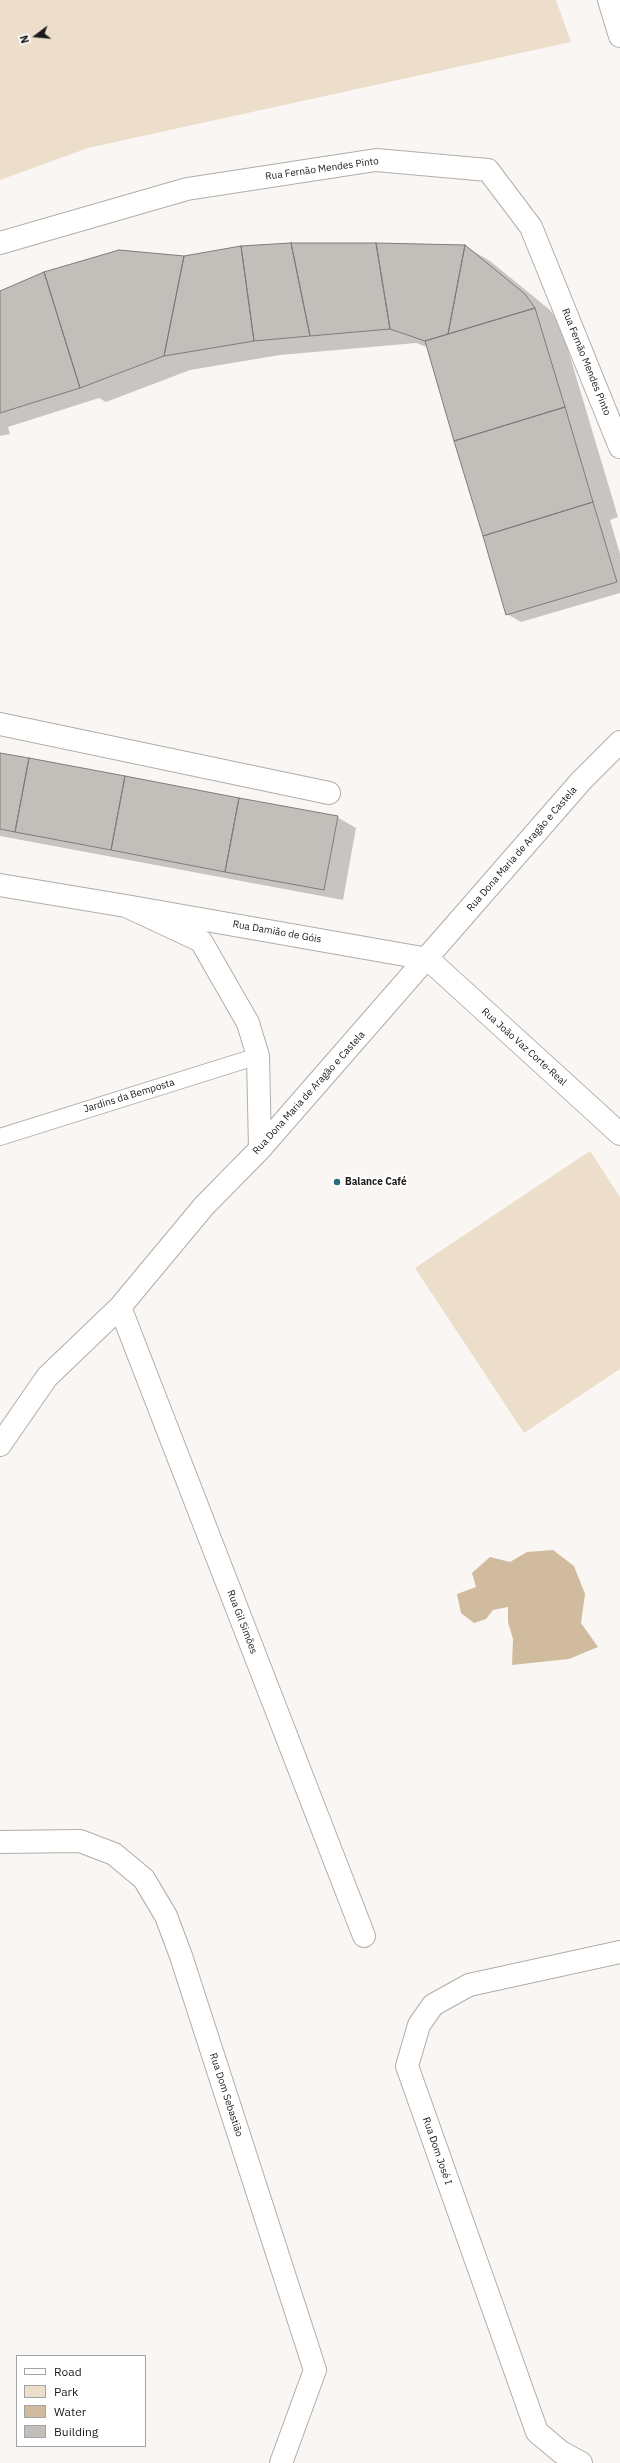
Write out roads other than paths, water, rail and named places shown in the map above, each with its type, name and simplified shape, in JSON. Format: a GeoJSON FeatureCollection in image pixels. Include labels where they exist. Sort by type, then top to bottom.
{"type":"FeatureCollection","features":[{"type":"Feature","properties":{"kind":"street"},"geometry":{"type":"LineString","coordinates":[[609,0],[620,36]]}},
{"type":"Feature","properties":{"kind":"street","name":"Rua Fernão Mendes Pinto"},"geometry":{"type":"LineString","coordinates":[[0,243],[187,189],[376,160],[488,170],[531,227],[620,447]]}},
{"type":"Feature","properties":{"kind":"street"},"geometry":{"type":"LineString","coordinates":[[0,724],[329,793]]}},
{"type":"Feature","properties":{"kind":"street","name":"Rua Dona Maria de Aragão e Castela"},"geometry":{"type":"LineString","coordinates":[[0,1445],[47,1377],[120,1307],[204,1206],[260,1149],[428,959],[580,781],[620,742]]}},
{"type":"Feature","properties":{"kind":"street","name":"Rua Damião de Góis"},"geometry":{"type":"LineString","coordinates":[[0,885],[428,959]]}},
{"type":"Feature","properties":{"kind":"street","name":"Rua Damião de Góis"},"geometry":{"type":"LineString","coordinates":[[126,906],[201,941],[248,1023],[258,1056],[260,1149]]}},
{"type":"Feature","properties":{"kind":"street","name":"Rua João Vaz Corte-Real"},"geometry":{"type":"LineString","coordinates":[[428,959],[620,1134]]}},
{"type":"Feature","properties":{"kind":"street","name":"Rua Gil Simões"},"geometry":{"type":"LineString","coordinates":[[120,1307],[364,1936]]}},
{"type":"Feature","properties":{"kind":"street","name":"Rua Dom Sebastião"},"geometry":{"type":"LineString","coordinates":[[0,1842],[80,1842],[114,1854],[144,1879],[166,1916],[181,1956],[315,2370],[281,2463]]}},
{"type":"Feature","properties":{"kind":"street","name":"Rua Dom José I"},"geometry":{"type":"LineString","coordinates":[[581,2463],[561,2452],[537,2432],[407,2066],[419,2025],[433,2005],[463,1988],[469,1985],[620,1952]]}},
{"type":"Feature","properties":{"kind":"lane","name":"Jardins da Bemposta"},"geometry":{"type":"LineString","coordinates":[[0,1137],[258,1056]]}},
{"type":"Feature","properties":{"kind":"water"},"geometry":{"type":"Polygon","coordinates":[[[553,1550],[574,1566],[585,1594],[581,1623],[598,1647],[569,1659],[512,1665],[513,1639],[508,1622],[508,1607],[493,1610],[486,1619],[474,1623],[461,1613],[457,1594],[476,1587],[472,1573],[490,1557],[510,1562],[527,1552],[553,1550]]]}},
{"type":"Feature","properties":{"kind":"place","name":"Balance Café"},"geometry":{"type":"Point","coordinates":[337,1182]}}]}
